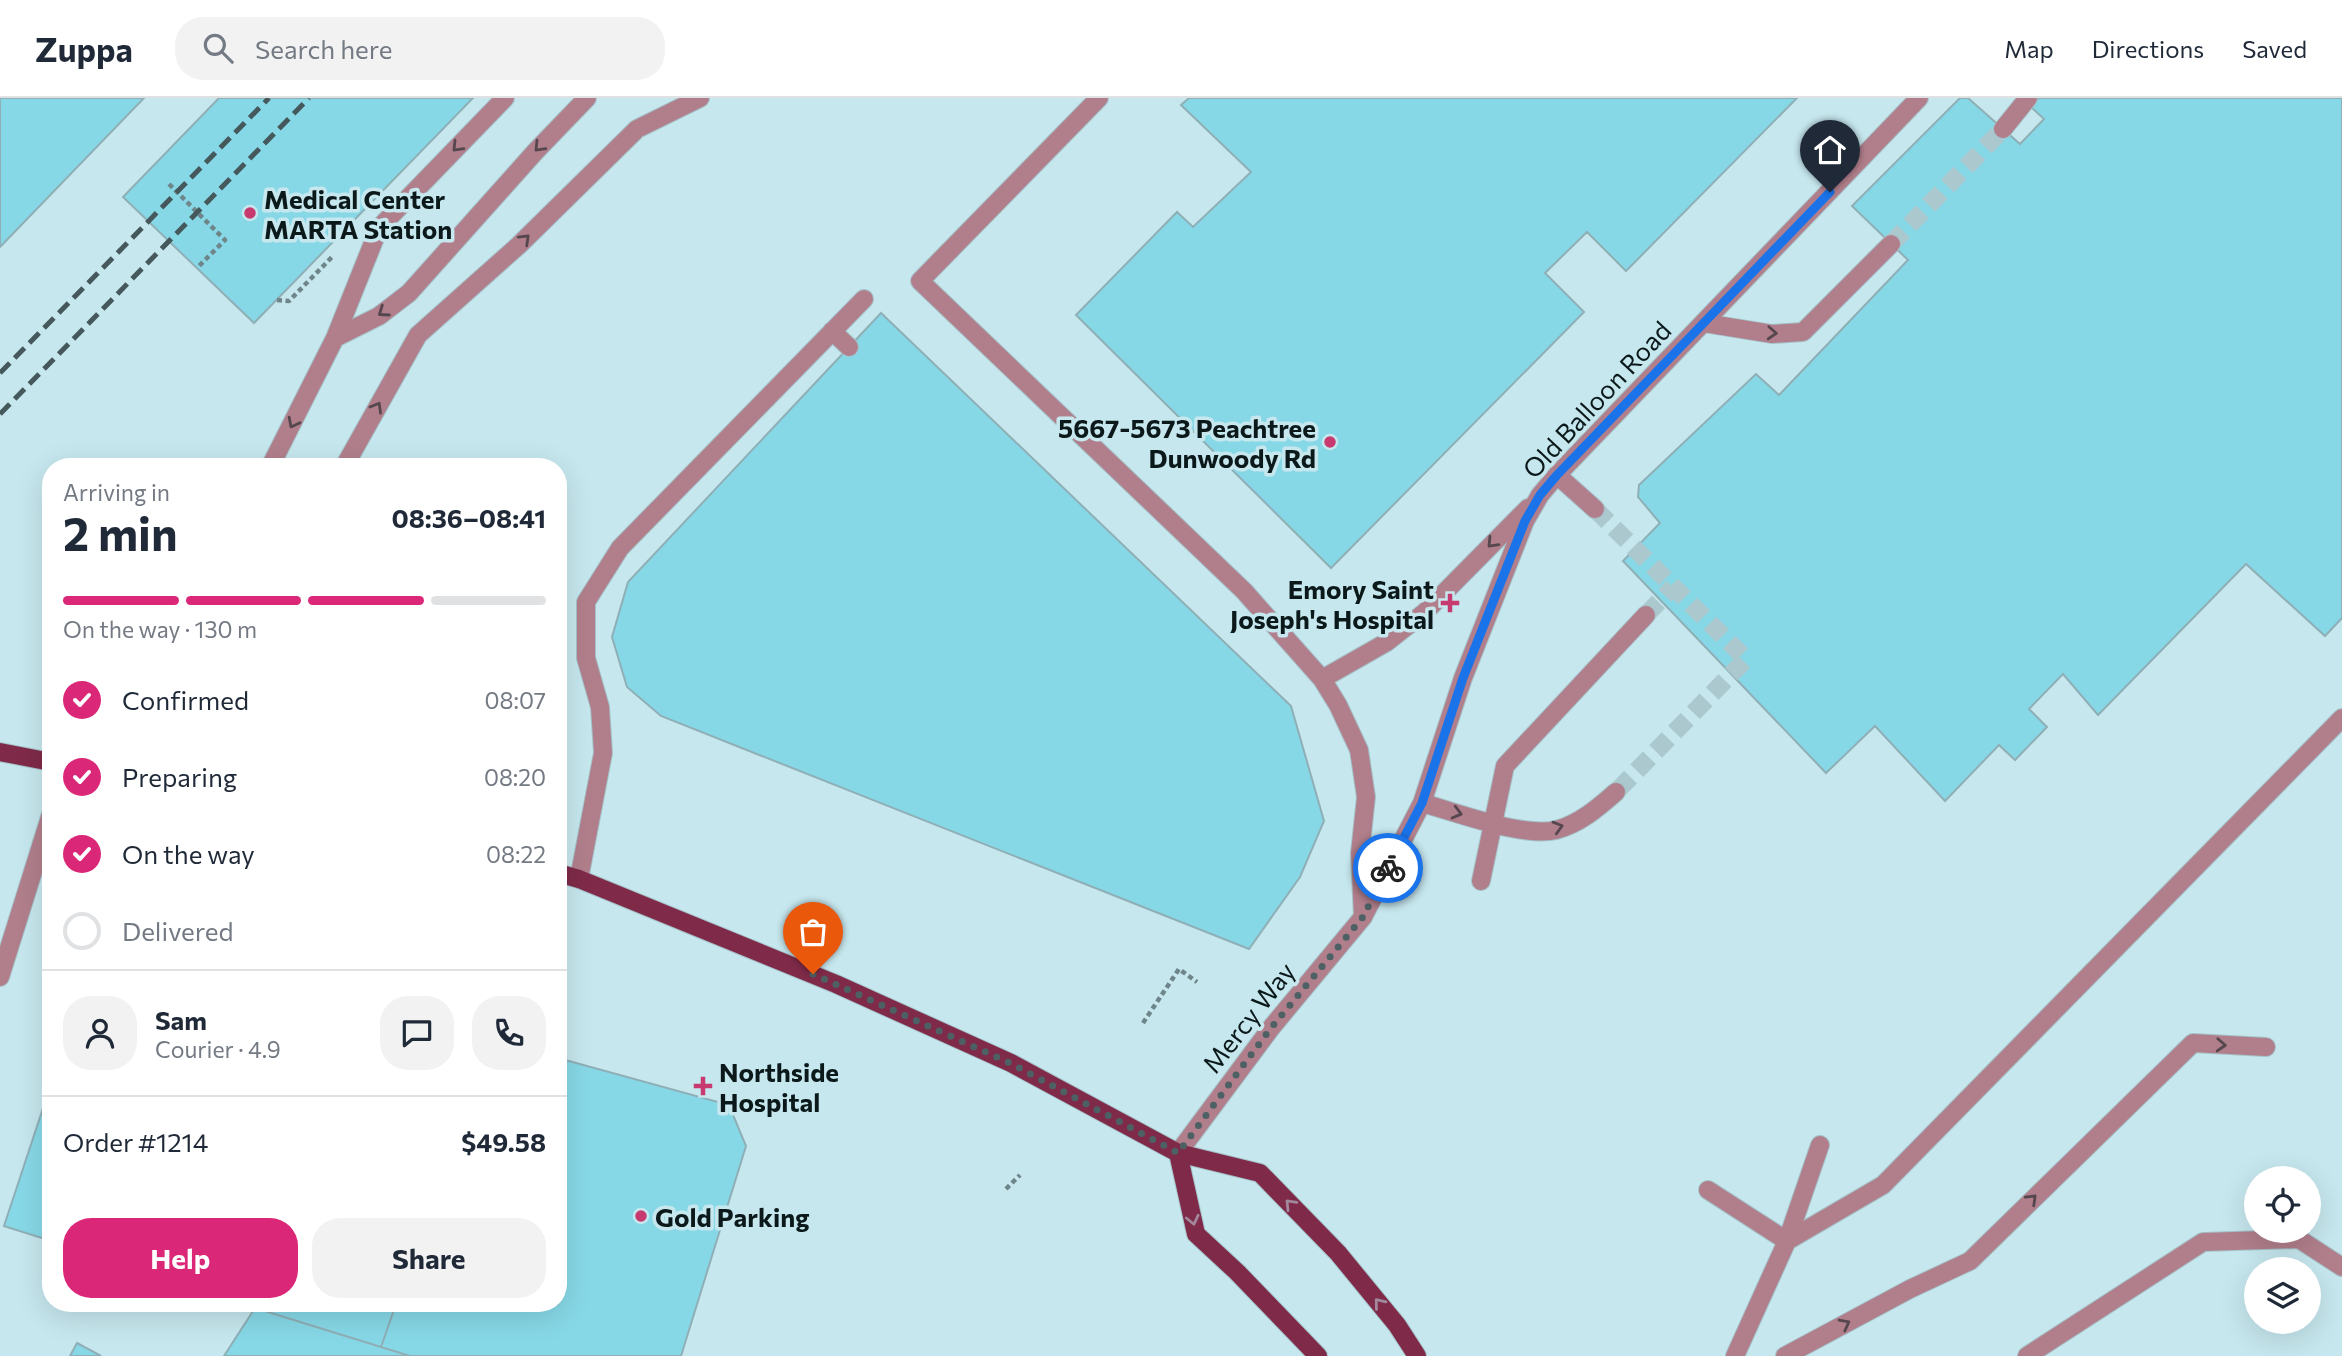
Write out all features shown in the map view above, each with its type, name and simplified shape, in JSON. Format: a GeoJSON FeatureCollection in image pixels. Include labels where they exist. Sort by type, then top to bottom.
{"type":"FeatureCollection","features":[{"type":"Feature","properties":{"kind":"main road"},"geometry":{"type":"LineString","coordinates":[[0,752],[42,760]]}},
{"type":"Feature","properties":{"kind":"main road"},"geometry":{"type":"LineString","coordinates":[[567,876],[835,984],[998,1057],[1178,1153],[1260,1173],[1338,1253],[1397,1325],[1417,1356]]}},
{"type":"Feature","properties":{"kind":"main road"},"geometry":{"type":"LineString","coordinates":[[1178,1153],[1196,1234],[1237,1272],[1318,1356]]}},
{"type":"Feature","properties":{"kind":"street"},"geometry":{"type":"LineString","coordinates":[[275,458],[335,338],[379,228],[505,98]]}},
{"type":"Feature","properties":{"kind":"street"},"geometry":{"type":"LineString","coordinates":[[335,338],[379,316],[409,293],[534,152],[587,98]]}},
{"type":"Feature","properties":{"kind":"street"},"geometry":{"type":"LineString","coordinates":[[349,458],[418,335],[519,245],[638,129],[700,98]]}},
{"type":"Feature","properties":{"kind":"street"},"geometry":{"type":"LineString","coordinates":[[1099,98],[920,281],[1244,591],[1322,679],[1338,705],[1359,750],[1366,797],[1360,853],[1363,917]]}},
{"type":"Feature","properties":{"kind":"street","name":"Old Balloon Road"},"geometry":{"type":"LineString","coordinates":[[1363,917],[1422,803],[1463,678],[1525,521],[1540,495],[1919,98]]}},
{"type":"Feature","properties":{"kind":"street"},"geometry":{"type":"LineString","coordinates":[[2003,129],[2028,98]]}},
{"type":"Feature","properties":{"kind":"street"},"geometry":{"type":"LineString","coordinates":[[1704,323],[1772,334],[1803,332],[1891,244]]}},
{"type":"Feature","properties":{"kind":"street"},"geometry":{"type":"LineString","coordinates":[[579,879],[603,753],[600,707],[586,658],[586,602],[620,548],[864,299]]}},
{"type":"Feature","properties":{"kind":"street"},"geometry":{"type":"LineString","coordinates":[[832,331],[849,347]]}},
{"type":"Feature","properties":{"kind":"street"},"geometry":{"type":"LineString","coordinates":[[1557,475],[1595,509]]}},
{"type":"Feature","properties":{"kind":"street"},"geometry":{"type":"LineString","coordinates":[[1322,679],[1387,642],[1425,612],[1540,495]]}},
{"type":"Feature","properties":{"kind":"street"},"geometry":{"type":"LineString","coordinates":[[1481,881],[1505,765],[1646,615]]}},
{"type":"Feature","properties":{"kind":"street"},"geometry":{"type":"LineString","coordinates":[[1787,1241],[1883,1185],[2342,718]]}},
{"type":"Feature","properties":{"kind":"street"},"geometry":{"type":"LineString","coordinates":[[1422,803],[1526,832],[1556,830],[1593,813],[1616,792]]}},
{"type":"Feature","properties":{"kind":"street"},"geometry":{"type":"LineString","coordinates":[[0,977],[42,843]]}},
{"type":"Feature","properties":{"kind":"street","name":"Mercy Way"},"geometry":{"type":"LineString","coordinates":[[1178,1153],[1271,1028],[1363,917]]}},
{"type":"Feature","properties":{"kind":"street"},"geometry":{"type":"LineString","coordinates":[[1785,1356],[1899,1295],[1970,1261],[2193,1043],[2266,1047]]}},
{"type":"Feature","properties":{"kind":"street"},"geometry":{"type":"LineString","coordinates":[[1735,1356],[1787,1241],[1820,1145]]}},
{"type":"Feature","properties":{"kind":"street"},"geometry":{"type":"LineString","coordinates":[[1708,1190],[1787,1241]]}},
{"type":"Feature","properties":{"kind":"street"},"geometry":{"type":"LineString","coordinates":[[2027,1356],[2203,1242],[2300,1239],[2342,1267]]}},
{"type":"Feature","properties":{"kind":"path"},"geometry":{"type":"LineString","coordinates":[[169,184],[225,240],[197,268]]}},
{"type":"Feature","properties":{"kind":"path"},"geometry":{"type":"LineString","coordinates":[[276,300],[289,301],[336,253]]}},
{"type":"Feature","properties":{"kind":"path"},"geometry":{"type":"LineString","coordinates":[[1143,1023],[1179,969],[1197,982]]}},
{"type":"Feature","properties":{"kind":"path"},"geometry":{"type":"LineString","coordinates":[[1006,1189],[1020,1174]]}},
{"type":"Feature","properties":{"kind":"building"},"geometry":{"type":"Polygon","coordinates":[[[0,98],[144,98],[0,247],[0,98]]]}},
{"type":"Feature","properties":{"kind":"building","name":"Medical Center MARTA Station"},"geometry":{"type":"Polygon","coordinates":[[[219,98],[473,98],[254,323],[123,197],[219,98]]]}},
{"type":"Feature","properties":{"kind":"building","name":"5667-5673 Peachtree Dunwoody Rd"},"geometry":{"type":"Polygon","coordinates":[[[1189,98],[1797,98],[1626,271],[1587,232],[1545,273],[1584,312],[1331,568],[1076,315],[1177,212],[1193,227],[1251,172],[1181,105],[1189,98]]]}},
{"type":"Feature","properties":{"kind":"building"},"geometry":{"type":"Polygon","coordinates":[[[1960,98],[1968,98],[2020,144],[2044,119],[2030,106],[2039,98],[2342,98],[2342,618],[2325,636],[2246,564],[2098,715],[2063,674],[2029,709],[2047,727],[2015,760],[1999,745],[1945,801],[1875,726],[1826,773],[1623,561],[1660,523],[1638,497],[1639,485],[1756,374],[1779,395],[1908,260],[1852,206],[1960,98]]]}},
{"type":"Feature","properties":{"kind":"building"},"geometry":{"type":"Polygon","coordinates":[[[881,313],[1291,706],[1324,821],[1300,877],[1249,949],[661,716],[627,687],[612,637],[628,582],[881,313]]]}},
{"type":"Feature","properties":{"kind":"building","name":"Gold Parking"},"geometry":{"type":"Polygon","coordinates":[[[567,1060],[729,1105],[746,1146],[681,1356],[410,1356],[381,1347],[393,1312],[567,1312],[567,1060]]]}},
{"type":"Feature","properties":{"kind":"building"},"geometry":{"type":"Polygon","coordinates":[[[42,1111],[42,1238],[4,1226],[42,1111]]]}},
{"type":"Feature","properties":{"kind":"building"},"geometry":{"type":"Polygon","coordinates":[[[252,1312],[268,1312],[410,1356],[224,1356],[252,1312]]]}},
{"type":"Feature","properties":{"kind":"building"},"geometry":{"type":"Polygon","coordinates":[[[268,1312],[393,1312],[381,1347],[268,1312]]]}},
{"type":"Feature","properties":{"kind":"building"},"geometry":{"type":"Polygon","coordinates":[[[77,1343],[101,1356],[70,1356],[77,1343]]]}},
{"type":"Feature","properties":{"kind":"tunnel"},"geometry":{"type":"LineString","coordinates":[[1891,244],[2003,129]]}},
{"type":"Feature","properties":{"kind":"tunnel"},"geometry":{"type":"LineString","coordinates":[[1595,509],[1746,659],[1616,792]]}},
{"type":"Feature","properties":{"kind":"tunnel"},"geometry":{"type":"LineString","coordinates":[[1646,615],[1673,587]]}},
{"type":"Feature","properties":{"kind":"railway"},"geometry":{"type":"LineString","coordinates":[[0,373],[269,98]]}},
{"type":"Feature","properties":{"kind":"railway"},"geometry":{"type":"LineString","coordinates":[[0,414],[309,98]]}},
{"type":"Feature","properties":{"kind":"way so far"},"geometry":{"type":"LineString","coordinates":[[813,974],[1010,1063],[1178,1153],[1271,1028],[1363,917],[1388,868]]}},
{"type":"Feature","properties":{"kind":"place","name":"Medical Center MARTA Station"},"geometry":{"type":"Point","coordinates":[250,213]}},
{"type":"Feature","properties":{"kind":"place","name":"5667-5673 Peachtree Dunwoody Rd"},"geometry":{"type":"Point","coordinates":[1330,442]}},
{"type":"Feature","properties":{"kind":"place","name":"Emory Saint Joseph's Hospital"},"geometry":{"type":"Point","coordinates":[1450,603]}},
{"type":"Feature","properties":{"kind":"place","name":"Northside Hospital"},"geometry":{"type":"Point","coordinates":[703,1086]}},
{"type":"Feature","properties":{"kind":"place","name":"Gold Parking"},"geometry":{"type":"Point","coordinates":[641,1216]}},
{"type":"Feature","properties":{"kind":"route"},"geometry":{"type":"LineString","coordinates":[[1388,868],[1422,803],[1463,678],[1525,521],[1540,495],[1830,192]]}}]}
